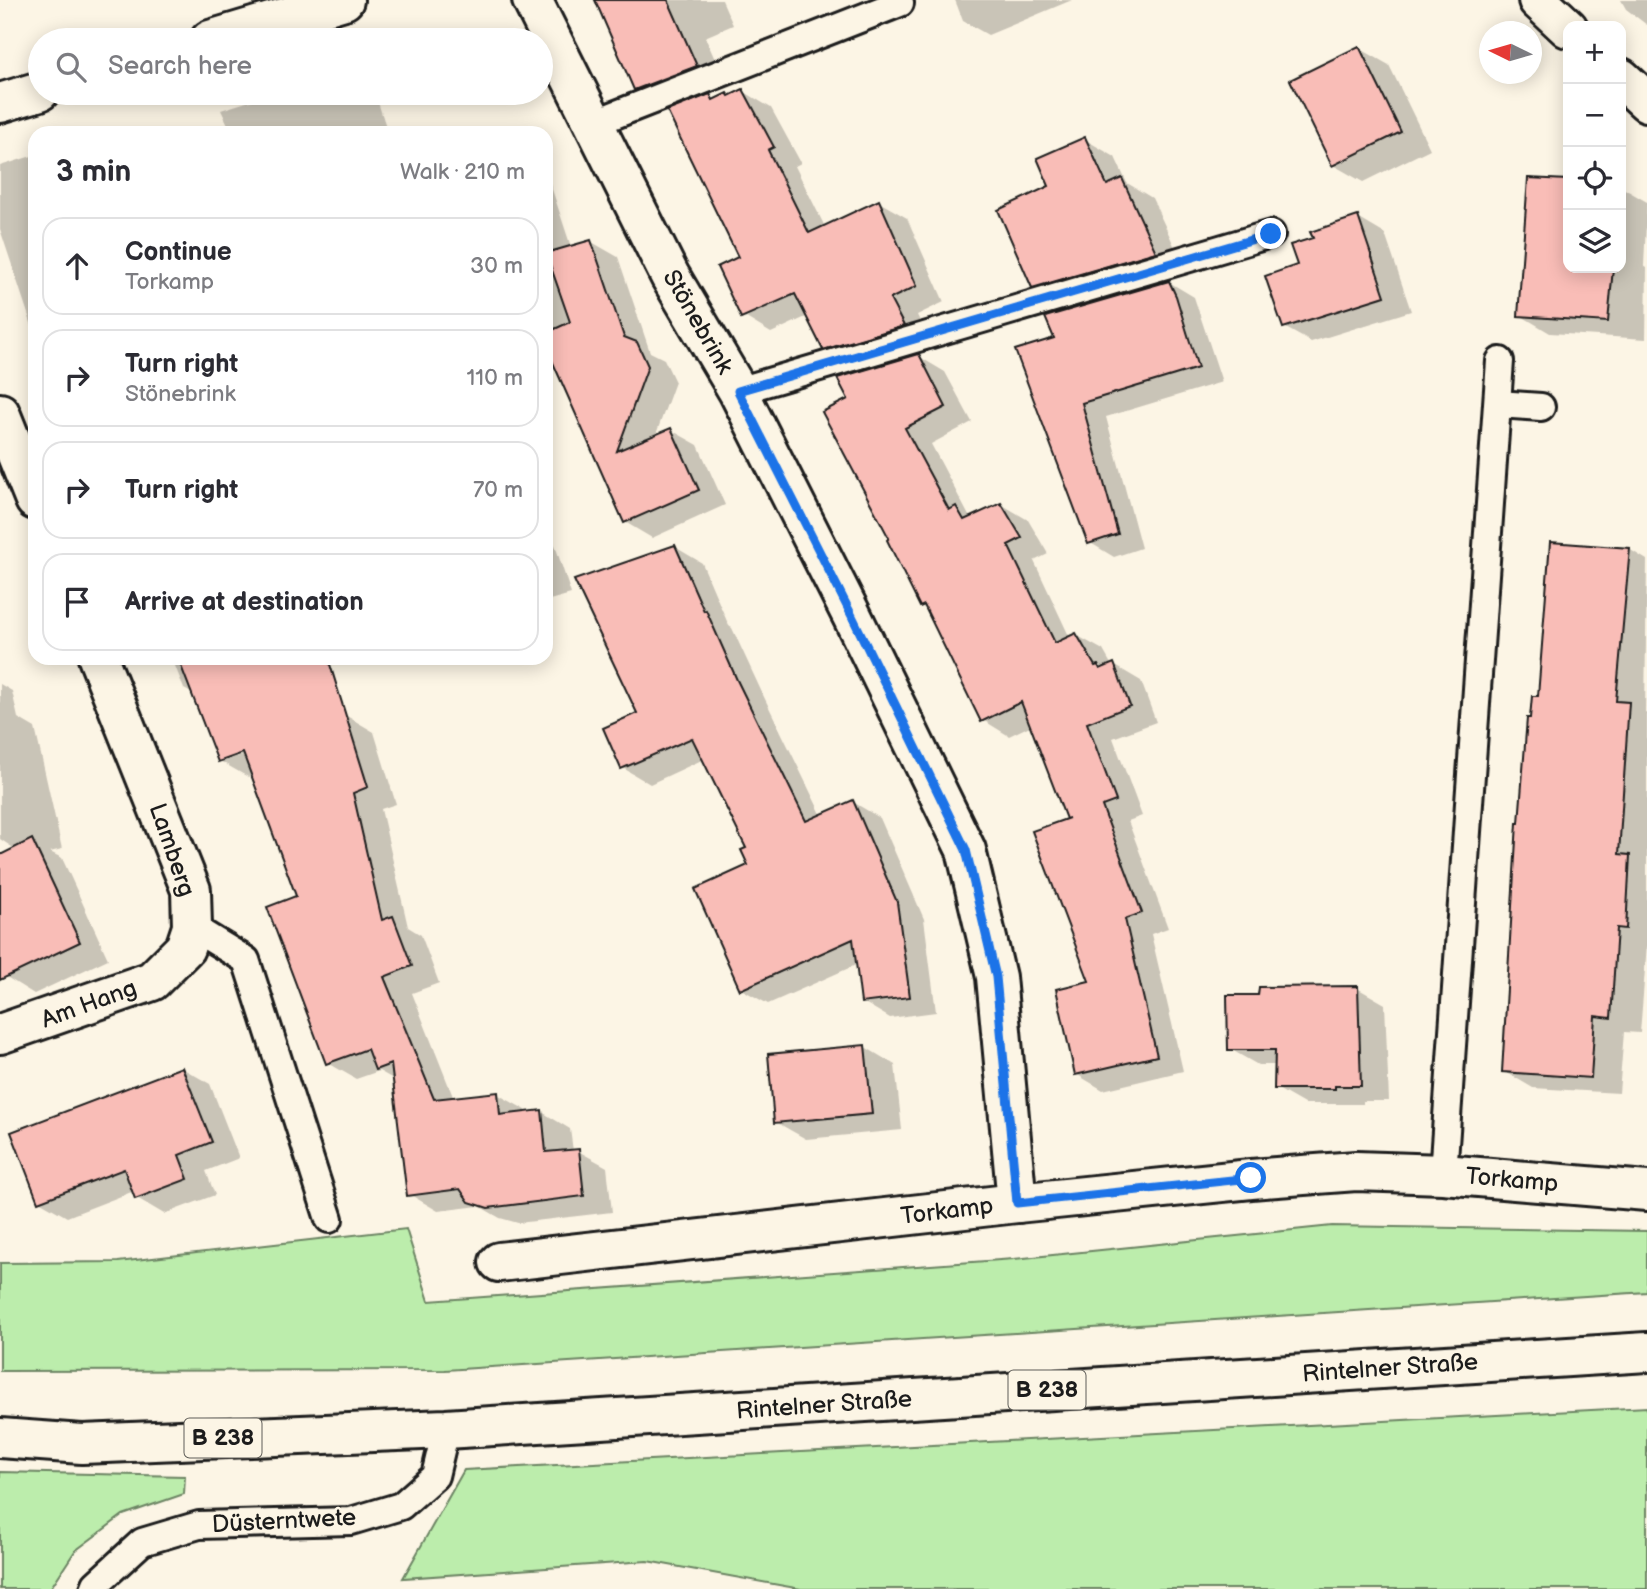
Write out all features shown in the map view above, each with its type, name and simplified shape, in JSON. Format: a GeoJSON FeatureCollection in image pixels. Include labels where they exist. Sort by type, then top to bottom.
{"type":"FeatureCollection","features":[{"type":"Feature","properties":{"kind":"street"},"geometry":{"type":"LineString","coordinates":[[250,28],[344,0]]}},
{"type":"Feature","properties":{"kind":"street","name":"Stönebrink"},"geometry":{"type":"LineString","coordinates":[[532,0],[546,28]]}},
{"type":"Feature","properties":{"kind":"street"},"geometry":{"type":"LineString","coordinates":[[1538,0],[1563,23]]}},
{"type":"Feature","properties":{"kind":"street","name":"Stönebrink"},"geometry":{"type":"LineString","coordinates":[[553,42],[670,276],[738,391],[966,850],[996,977],[1017,1203]]}},
{"type":"Feature","properties":{"kind":"street"},"geometry":{"type":"LineString","coordinates":[[1626,83],[1647,102]]}},
{"type":"Feature","properties":{"kind":"street"},"geometry":{"type":"LineString","coordinates":[[0,103],[28,95]]}},
{"type":"Feature","properties":{"kind":"street"},"geometry":{"type":"LineString","coordinates":[[0,413],[28,483]]}},
{"type":"Feature","properties":{"kind":"street","name":"Lamberg"},"geometry":{"type":"LineString","coordinates":[[101,665],[191,890],[192,927]]}},
{"type":"Feature","properties":{"kind":"street","name":"Am Hang"},"geometry":{"type":"LineString","coordinates":[[0,1034],[152,981],[185,948],[192,927]]}},
{"type":"Feature","properties":{"kind":"street","name":"Torkamp"},"geometry":{"type":"LineString","coordinates":[[499,1262],[1251,1178],[1356,1171],[1443,1174],[1647,1191]]}},
{"type":"Feature","properties":{"kind":"street","name":"Rintelner Straße"},"geometry":{"type":"LineString","coordinates":[[0,1438],[82,1444],[446,1429],[1647,1352]]}},
{"type":"Feature","properties":{"kind":"lane"},"geometry":{"type":"LineString","coordinates":[[594,123],[900,3]]}},
{"type":"Feature","properties":{"kind":"lane"},"geometry":{"type":"LineString","coordinates":[[738,391],[1271,234]]}},
{"type":"Feature","properties":{"kind":"lane"},"geometry":{"type":"LineString","coordinates":[[1443,1174],[1500,361]]}},
{"type":"Feature","properties":{"kind":"lane"},"geometry":{"type":"LineString","coordinates":[[1498,404],[1541,407]]}},
{"type":"Feature","properties":{"kind":"lane","name":"Lamberg"},"geometry":{"type":"LineString","coordinates":[[192,927],[246,960],[329,1219]]}},
{"type":"Feature","properties":{"kind":"lane","name":"Düsterntwete"},"geometry":{"type":"LineString","coordinates":[[94,1589],[96,1584],[142,1542],[199,1525],[351,1521],[401,1506],[435,1476],[446,1429]]}},
{"type":"Feature","properties":{"kind":"green space"},"geometry":{"type":"Polygon","coordinates":[[[1332,1226],[1647,1231],[1647,1292],[445,1370],[0,1371],[0,1263],[118,1262],[406,1229],[429,1301],[1014,1259],[1332,1226]]]}},
{"type":"Feature","properties":{"kind":"green space"},"geometry":{"type":"Polygon","coordinates":[[[1647,1407],[1647,1589],[801,1589],[647,1561],[403,1578],[464,1470],[1647,1407]]]}},
{"type":"Feature","properties":{"kind":"green space"},"geometry":{"type":"Polygon","coordinates":[[[0,1472],[185,1476],[184,1494],[123,1515],[75,1551],[50,1589],[0,1589],[0,1472]]]}},
{"type":"Feature","properties":{"kind":"building"},"geometry":{"type":"Polygon","coordinates":[[[595,0],[668,0],[697,66],[634,90],[595,0]]]}},
{"type":"Feature","properties":{"kind":"building"},"geometry":{"type":"Polygon","coordinates":[[[1359,46],[1401,132],[1332,166],[1290,80],[1359,46]]]}},
{"type":"Feature","properties":{"kind":"building"},"geometry":{"type":"Polygon","coordinates":[[[743,89],[774,147],[768,150],[809,233],[879,200],[917,286],[890,299],[904,326],[823,350],[795,294],[741,318],[717,267],[738,257],[667,111],[710,94],[713,100],[743,89]]]}},
{"type":"Feature","properties":{"kind":"building"},"geometry":{"type":"Polygon","coordinates":[[[1085,137],[1107,185],[1122,178],[1156,252],[1032,288],[998,210],[1049,186],[1037,158],[1085,137]]]}},
{"type":"Feature","properties":{"kind":"building"},"geometry":{"type":"Polygon","coordinates":[[[1528,178],[1563,180],[1563,273],[1613,273],[1608,322],[1518,316],[1528,178]]]}},
{"type":"Feature","properties":{"kind":"building"},"geometry":{"type":"Polygon","coordinates":[[[1358,216],[1385,296],[1283,328],[1265,276],[1297,265],[1290,245],[1313,238],[1310,232],[1358,216]]]}},
{"type":"Feature","properties":{"kind":"building"},"geometry":{"type":"Polygon","coordinates":[[[591,240],[624,337],[637,342],[648,366],[617,451],[671,428],[699,490],[624,523],[553,363],[553,330],[570,322],[553,273],[553,251],[591,240]]]}},
{"type":"Feature","properties":{"kind":"building"},"geometry":{"type":"Polygon","coordinates":[[[1169,281],[1198,368],[1082,403],[1118,534],[1088,544],[1015,350],[1054,338],[1045,317],[1169,281]]]}},
{"type":"Feature","properties":{"kind":"building"},"geometry":{"type":"Polygon","coordinates":[[[919,354],[946,407],[905,428],[949,510],[956,506],[964,520],[1001,503],[1022,538],[1008,545],[1055,643],[1076,633],[1095,666],[1098,665],[1100,669],[1114,663],[1130,706],[1087,723],[1116,801],[1102,806],[1142,913],[1125,919],[1157,1056],[1075,1075],[1056,989],[1089,981],[1032,831],[1069,818],[1066,819],[1021,702],[981,722],[924,605],[920,607],[887,540],[889,538],[822,412],[848,399],[837,378],[919,354]]]}},
{"type":"Feature","properties":{"kind":"building"},"geometry":{"type":"Polygon","coordinates":[[[1550,542],[1630,548],[1616,701],[1629,702],[1619,854],[1630,855],[1626,929],[1617,928],[1611,1018],[1595,1016],[1591,1078],[1502,1072],[1517,823],[1527,718],[1530,718],[1532,696],[1538,696],[1550,542]]]}},
{"type":"Feature","properties":{"kind":"building"},"geometry":{"type":"Polygon","coordinates":[[[675,545],[704,611],[706,610],[806,821],[853,800],[897,902],[910,997],[861,1003],[853,939],[740,990],[695,889],[748,865],[741,850],[746,848],[692,738],[621,769],[603,728],[637,713],[574,580],[675,545]]]}},
{"type":"Feature","properties":{"kind":"building"},"geometry":{"type":"Polygon","coordinates":[[[181,665],[330,665],[368,787],[353,793],[382,920],[393,916],[412,966],[384,977],[434,1099],[498,1092],[500,1115],[542,1110],[546,1152],[579,1149],[584,1196],[488,1208],[469,1202],[460,1189],[407,1196],[391,1064],[375,1070],[367,1049],[326,1064],[267,907],[296,896],[243,753],[218,762],[181,665]]]}},
{"type":"Feature","properties":{"kind":"building"},"geometry":{"type":"Polygon","coordinates":[[[32,839],[80,942],[0,980],[0,855],[32,839]]]}},
{"type":"Feature","properties":{"kind":"building"},"geometry":{"type":"Polygon","coordinates":[[[1358,986],[1361,1086],[1335,1086],[1335,1089],[1274,1089],[1275,1050],[1228,1050],[1227,995],[1258,995],[1259,987],[1358,986]]]}},
{"type":"Feature","properties":{"kind":"building"},"geometry":{"type":"Polygon","coordinates":[[[865,1045],[872,1114],[774,1123],[768,1054],[865,1045]]]}},
{"type":"Feature","properties":{"kind":"building"},"geometry":{"type":"Polygon","coordinates":[[[182,1067],[212,1142],[179,1155],[188,1179],[135,1199],[124,1169],[38,1202],[11,1132],[182,1067]]]}},
{"type":"Feature","properties":{"kind":"route"},"geometry":{"type":"LineString","coordinates":[[1251,1178],[1017,1203],[996,977],[966,850],[738,391],[1271,234]]}}]}
